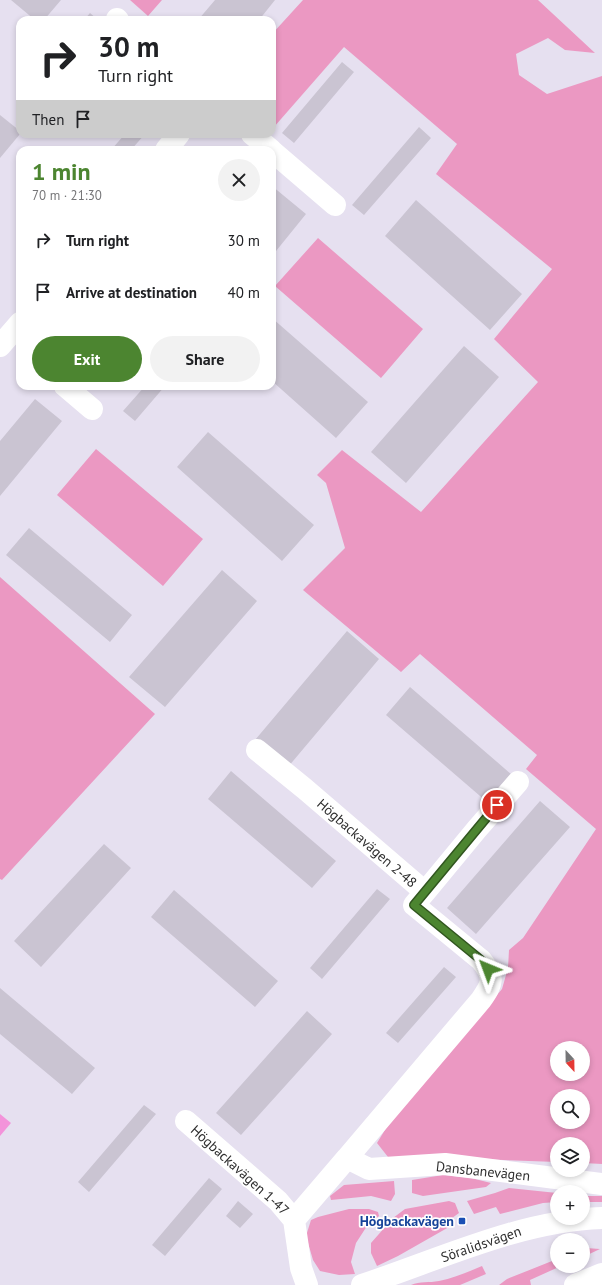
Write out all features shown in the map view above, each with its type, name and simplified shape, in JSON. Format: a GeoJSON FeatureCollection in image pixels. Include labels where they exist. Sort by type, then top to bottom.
{"type":"FeatureCollection","features":[{"type":"Feature","properties":{"kind":"street"},"geometry":{"type":"LineString","coordinates":[[169,146],[176,138]]}},
{"type":"Feature","properties":{"kind":"street"},"geometry":{"type":"LineString","coordinates":[[256,138],[265,146]]}},
{"type":"Feature","properties":{"kind":"street"},"geometry":{"type":"LineString","coordinates":[[276,155],[335,205]]}},
{"type":"Feature","properties":{"kind":"street"},"geometry":{"type":"LineString","coordinates":[[70,390],[92,409]]}},
{"type":"Feature","properties":{"kind":"street","name":"Högbackavägen 2-48"},"geometry":{"type":"LineString","coordinates":[[257,750],[305,789],[425,892],[414,905],[481,960],[488,969],[491,978],[489,988],[481,1000],[346,1158]]}},
{"type":"Feature","properties":{"kind":"street"},"geometry":{"type":"LineString","coordinates":[[425,892],[476,829],[518,782]]}},
{"type":"Feature","properties":{"kind":"street","name":"Högbackavägen 1-47"},"geometry":{"type":"LineString","coordinates":[[186,1121],[278,1201],[294,1220]]}},
{"type":"Feature","properties":{"kind":"street"},"geometry":{"type":"LineString","coordinates":[[307,1285],[301,1268],[294,1220],[346,1158]]}},
{"type":"Feature","properties":{"kind":"street","name":"Dansbanevägen"},"geometry":{"type":"LineString","coordinates":[[346,1158],[369,1169],[445,1164],[602,1184]]}},
{"type":"Feature","properties":{"kind":"street","name":"Söralidsvägen"},"geometry":{"type":"LineString","coordinates":[[362,1285],[513,1232],[546,1224],[602,1218]]}},
{"type":"Feature","properties":{"kind":"street"},"geometry":{"type":"LineString","coordinates":[[575,1285],[602,1274]]}},
{"type":"Feature","properties":{"kind":"shaded area"},"geometry":{"type":"Polygon","coordinates":[[[130,0],[162,0],[148,16],[130,0]]]}},
{"type":"Feature","properties":{"kind":"shaded area"},"geometry":{"type":"Polygon","coordinates":[[[303,0],[538,0],[595,53],[565,50],[548,38],[516,54],[519,75],[547,94],[602,76],[602,1164],[590,1163],[590,1137],[550,1137],[550,1162],[388,1157],[377,1143],[391,1120],[502,989],[508,968],[509,950],[523,938],[596,829],[526,769],[537,755],[420,654],[401,672],[303,590],[345,548],[326,483],[317,475],[342,450],[421,512],[538,382],[494,339],[552,269],[436,174],[457,144],[344,47],[276,125],[276,30],[303,0]]]}},
{"type":"Feature","properties":{"kind":"shaded area"},"geometry":{"type":"Polygon","coordinates":[[[318,238],[423,329],[381,378],[276,287],[276,285],[318,238]]]}},
{"type":"Feature","properties":{"kind":"shaded area"},"geometry":{"type":"Polygon","coordinates":[[[96,449],[203,539],[163,586],[57,495],[96,449]]]}},
{"type":"Feature","properties":{"kind":"shaded area"},"geometry":{"type":"Polygon","coordinates":[[[0,577],[155,714],[2,880],[0,879],[0,577]]]}},
{"type":"Feature","properties":{"kind":"shaded area"},"geometry":{"type":"Polygon","coordinates":[[[0,1114],[11,1123],[0,1136],[0,1114]]]}},
{"type":"Feature","properties":{"kind":"shaded area"},"geometry":{"type":"Polygon","coordinates":[[[443,1175],[471,1178],[491,1183],[486,1187],[423,1196],[412,1193],[412,1180],[443,1175]]]}},
{"type":"Feature","properties":{"kind":"shaded area"},"geometry":{"type":"Polygon","coordinates":[[[394,1181],[395,1194],[391,1201],[371,1196],[331,1200],[330,1196],[344,1185],[394,1181]]]}},
{"type":"Feature","properties":{"kind":"shaded area"},"geometry":{"type":"Polygon","coordinates":[[[509,1188],[550,1192],[550,1202],[500,1214],[496,1207],[474,1214],[467,1201],[509,1188]]]}},
{"type":"Feature","properties":{"kind":"shaded area"},"geometry":{"type":"Polygon","coordinates":[[[590,1196],[602,1196],[602,1202],[590,1202],[590,1196]]]}},
{"type":"Feature","properties":{"kind":"shaded area"},"geometry":{"type":"Polygon","coordinates":[[[449,1201],[455,1203],[459,1213],[448,1221],[449,1227],[398,1256],[377,1266],[371,1253],[371,1243],[393,1218],[405,1209],[449,1201]]]}},
{"type":"Feature","properties":{"kind":"shaded area"},"geometry":{"type":"Polygon","coordinates":[[[349,1209],[369,1209],[378,1212],[379,1216],[367,1226],[356,1243],[351,1262],[355,1274],[339,1275],[320,1271],[313,1260],[306,1236],[311,1220],[349,1209]]]}},
{"type":"Feature","properties":{"kind":"shaded area"},"geometry":{"type":"Polygon","coordinates":[[[590,1248],[600,1249],[590,1254],[590,1248]]]}},
{"type":"Feature","properties":{"kind":"shaded area"},"geometry":{"type":"Polygon","coordinates":[[[550,1262],[550,1271],[530,1280],[531,1285],[499,1285],[507,1279],[550,1262]]]}},
{"type":"Feature","properties":{"kind":"shaded area"},"geometry":{"type":"Polygon","coordinates":[[[482,1266],[486,1274],[460,1285],[411,1285],[445,1280],[482,1266]]]}},
{"type":"Feature","properties":{"kind":"building"},"geometry":{"type":"Polygon","coordinates":[[[11,0],[61,0],[47,16],[30,16],[11,0]]]}},
{"type":"Feature","properties":{"kind":"building"},"geometry":{"type":"Polygon","coordinates":[[[215,0],[275,0],[262,16],[201,16],[215,0]]]}},
{"type":"Feature","properties":{"kind":"building"},"geometry":{"type":"Polygon","coordinates":[[[342,62],[354,72],[294,143],[282,133],[342,62]]]}},
{"type":"Feature","properties":{"kind":"building"},"geometry":{"type":"Polygon","coordinates":[[[0,115],[16,128],[17,138],[0,158],[0,115]]]}},
{"type":"Feature","properties":{"kind":"building"},"geometry":{"type":"Polygon","coordinates":[[[419,127],[431,138],[364,215],[352,205],[419,127]]]}},
{"type":"Feature","properties":{"kind":"building"},"geometry":{"type":"Polygon","coordinates":[[[122,138],[142,138],[134,146],[114,146],[122,138]]]}},
{"type":"Feature","properties":{"kind":"building"},"geometry":{"type":"Polygon","coordinates":[[[276,189],[306,214],[276,251],[276,189]]]}},
{"type":"Feature","properties":{"kind":"building"},"geometry":{"type":"Polygon","coordinates":[[[416,200],[522,294],[490,330],[385,236],[416,200]]]}},
{"type":"Feature","properties":{"kind":"building"},"geometry":{"type":"Polygon","coordinates":[[[276,322],[368,402],[336,438],[276,385],[276,322]]]}},
{"type":"Feature","properties":{"kind":"building"},"geometry":{"type":"Polygon","coordinates":[[[464,346],[499,377],[406,483],[371,452],[464,346]]]}},
{"type":"Feature","properties":{"kind":"building"},"geometry":{"type":"Polygon","coordinates":[[[141,390],[162,390],[135,421],[123,411],[141,390]]]}},
{"type":"Feature","properties":{"kind":"building"},"geometry":{"type":"Polygon","coordinates":[[[35,399],[62,421],[0,496],[0,441],[35,399]]]}},
{"type":"Feature","properties":{"kind":"building"},"geometry":{"type":"Polygon","coordinates":[[[208,432],[314,525],[282,561],[177,467],[208,432]]]}},
{"type":"Feature","properties":{"kind":"building"},"geometry":{"type":"Polygon","coordinates":[[[29,528],[132,615],[110,642],[6,555],[29,528]]]}},
{"type":"Feature","properties":{"kind":"building"},"geometry":{"type":"Polygon","coordinates":[[[222,570],[257,601],[165,707],[129,677],[222,570]]]}},
{"type":"Feature","properties":{"kind":"building"},"geometry":{"type":"Polygon","coordinates":[[[347,631],[379,659],[288,767],[255,740],[347,631]]]}},
{"type":"Feature","properties":{"kind":"building"},"geometry":{"type":"Polygon","coordinates":[[[410,687],[511,774],[487,802],[386,715],[410,687]]]}},
{"type":"Feature","properties":{"kind":"building"},"geometry":{"type":"Polygon","coordinates":[[[231,771],[336,861],[312,888],[208,799],[231,771]]]}},
{"type":"Feature","properties":{"kind":"building"},"geometry":{"type":"Polygon","coordinates":[[[540,801],[570,827],[476,934],[447,908],[540,801]]]}},
{"type":"Feature","properties":{"kind":"building"},"geometry":{"type":"Polygon","coordinates":[[[104,844],[131,868],[41,967],[14,941],[104,844]]]}},
{"type":"Feature","properties":{"kind":"building"},"geometry":{"type":"Polygon","coordinates":[[[377,889],[390,899],[322,979],[310,968],[377,889]]]}},
{"type":"Feature","properties":{"kind":"building"},"geometry":{"type":"Polygon","coordinates":[[[174,890],[278,981],[255,1007],[151,917],[174,890]]]}},
{"type":"Feature","properties":{"kind":"building"},"geometry":{"type":"Polygon","coordinates":[[[444,967],[456,977],[398,1043],[386,1033],[444,967]]]}},
{"type":"Feature","properties":{"kind":"building"},"geometry":{"type":"Polygon","coordinates":[[[0,988],[95,1068],[72,1094],[0,1034],[0,988]]]}},
{"type":"Feature","properties":{"kind":"building"},"geometry":{"type":"Polygon","coordinates":[[[307,1011],[332,1034],[241,1135],[216,1113],[307,1011]]]}},
{"type":"Feature","properties":{"kind":"building"},"geometry":{"type":"Polygon","coordinates":[[[144,1105],[156,1114],[89,1192],[78,1182],[144,1105]]]}},
{"type":"Feature","properties":{"kind":"building"},"geometry":{"type":"Polygon","coordinates":[[[209,1178],[222,1189],[165,1256],[152,1245],[209,1178]]]}},
{"type":"Feature","properties":{"kind":"building"},"geometry":{"type":"Polygon","coordinates":[[[238,1201],[253,1214],[240,1228],[226,1216],[238,1201]]]}},
{"type":"Feature","properties":{"kind":"place","name":"Högbackavägen"},"geometry":{"type":"Point","coordinates":[462,1221]}},
{"type":"Feature","properties":{"kind":"route"},"geometry":{"type":"LineString","coordinates":[[488,969],[481,960],[414,905],[497,805]]}}]}
